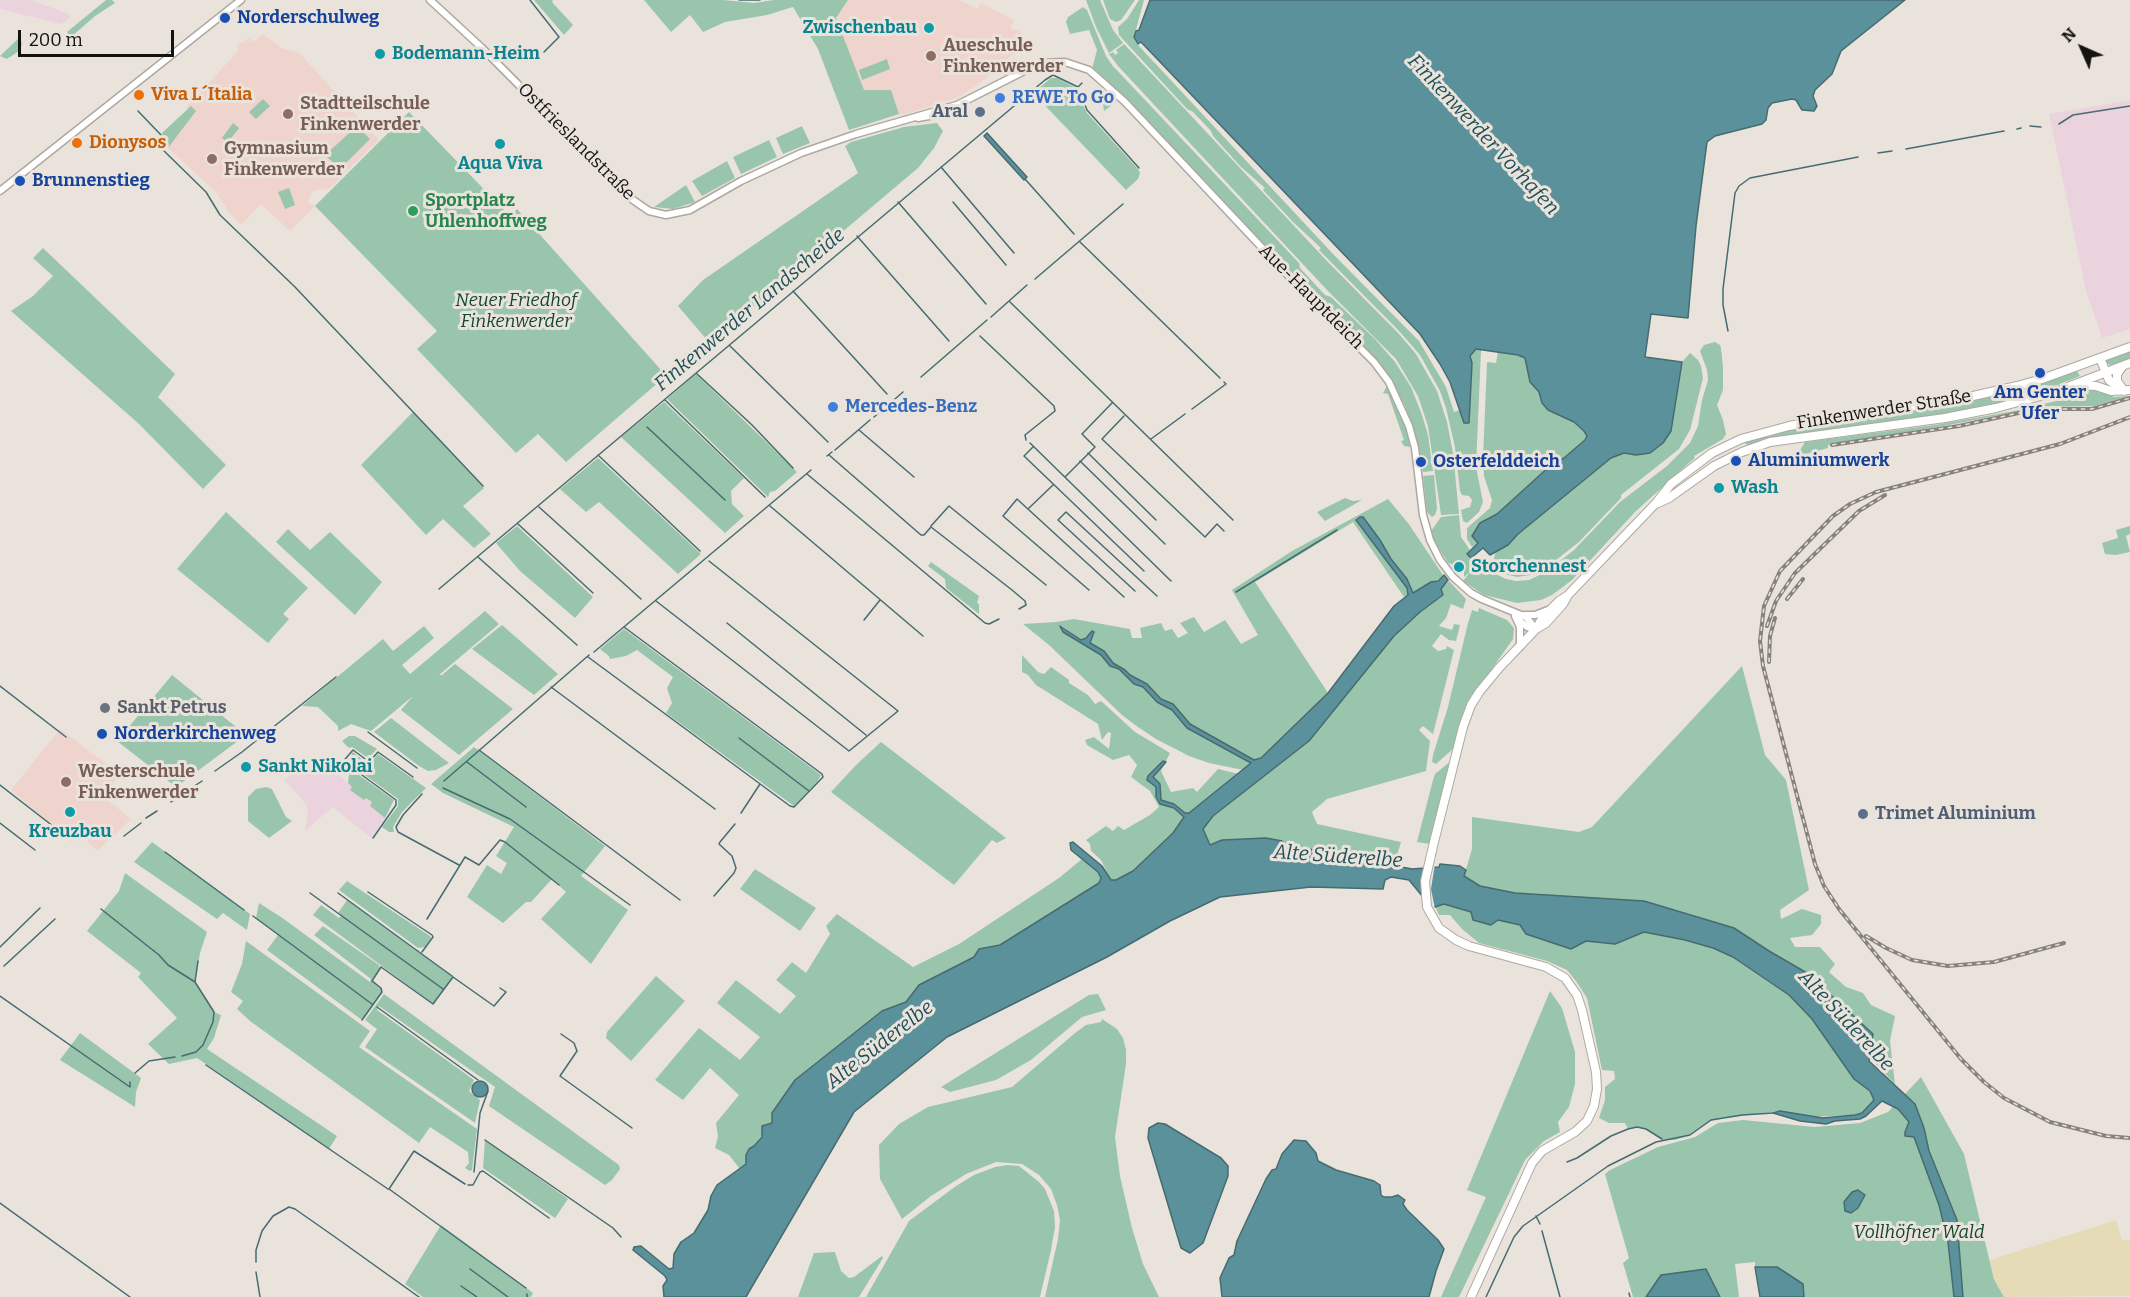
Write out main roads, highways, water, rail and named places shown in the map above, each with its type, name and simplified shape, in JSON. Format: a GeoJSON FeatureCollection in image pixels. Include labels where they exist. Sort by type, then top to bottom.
{"type":"FeatureCollection","features":[{"type":"Feature","properties":{"kind":"main road","name":"Finkenwerder Straße"},"geometry":{"type":"LineString","coordinates":[[1536,629],[1550,609],[1568,595],[1656,503],[1664,491],[1693,465],[1723,447],[1752,435],[1836,417],[1951,400],[2042,380],[2130,347]]}},
{"type":"Feature","properties":{"kind":"main road"},"geometry":{"type":"LineString","coordinates":[[2100,358],[2112,384],[2127,391]]}},
{"type":"Feature","properties":{"kind":"main road"},"geometry":{"type":"LineString","coordinates":[[2089,362],[2102,388]]}},
{"type":"Feature","properties":{"kind":"main road","name":"Finkenwerder Straße"},"geometry":{"type":"LineString","coordinates":[[1656,503],[1669,498],[1714,466],[1742,452],[1770,442],[1945,418],[2028,400],[2126,364]]}},
{"type":"Feature","properties":{"kind":"main road"},"geometry":{"type":"LineString","coordinates":[[2126,364],[2117,374],[2117,381],[2127,391]]}},
{"type":"Feature","properties":{"kind":"main road"},"geometry":{"type":"LineString","coordinates":[[2074,385],[2127,391]]}},
{"type":"Feature","properties":{"kind":"main road","name":"Finkenwerder Straße"},"geometry":{"type":"LineString","coordinates":[[1536,629],[1546,623],[1568,595]]}},
{"type":"Feature","properties":{"kind":"main road"},"geometry":{"type":"LineString","coordinates":[[1471,1297],[1532,1163],[1542,1151],[1575,1132],[1587,1121],[1596,1099],[1597,1081],[1579,1001],[1565,978],[1546,967],[1463,944],[1443,931],[1427,907],[1425,888],[1434,842],[1468,712],[1484,685],[1536,629]]}},
{"type":"Feature","properties":{"kind":"water","name":"Finkenwerder Vorhafen"},"geometry":{"type":"Polygon","coordinates":[[[1150,0],[1905,0],[1841,51],[1832,74],[1815,90],[1813,96],[1817,106],[1814,111],[1802,110],[1796,100],[1792,99],[1772,103],[1768,108],[1766,120],[1762,124],[1715,136],[1707,142],[1696,226],[1688,318],[1651,314],[1645,357],[1682,362],[1671,431],[1663,443],[1650,453],[1636,455],[1624,453],[1611,458],[1518,534],[1508,545],[1490,555],[1483,548],[1471,558],[1467,554],[1478,543],[1472,536],[1480,523],[1497,514],[1587,436],[1574,422],[1548,410],[1542,403],[1539,392],[1530,382],[1525,358],[1476,349],[1470,356],[1472,363],[1469,423],[1464,423],[1450,382],[1420,334],[1141,42],[1138,44],[1134,37],[1136,31],[1139,30],[1150,0]]]}},
{"type":"Feature","properties":{"kind":"water"},"geometry":{"type":"Polygon","coordinates":[[[987,133],[1027,177],[1024,180],[984,136],[987,133]]]}},
{"type":"Feature","properties":{"kind":"water","name":"Alte Süderelbe"},"geometry":{"type":"Polygon","coordinates":[[[1363,517],[1380,540],[1407,579],[1413,593],[1431,582],[1438,581],[1444,575],[1448,580],[1441,589],[1443,595],[1394,636],[1309,741],[1213,816],[1203,829],[1210,845],[1222,840],[1266,838],[1282,841],[1288,845],[1412,869],[1439,867],[1440,864],[1460,866],[1466,870],[1464,876],[1480,886],[1515,893],[1644,901],[1734,928],[1807,973],[1873,1034],[1869,1061],[1915,1104],[1929,1151],[1957,1220],[1963,1297],[1954,1297],[1948,1242],[1939,1205],[1914,1137],[1905,1136],[1909,1122],[1898,1109],[1882,1101],[1860,1119],[1826,1124],[1800,1121],[1773,1113],[1780,1111],[1823,1118],[1855,1115],[1862,1113],[1874,1100],[1870,1091],[1854,1079],[1812,1019],[1789,995],[1733,957],[1713,948],[1644,932],[1615,944],[1586,941],[1571,949],[1526,934],[1520,925],[1498,920],[1491,925],[1473,920],[1471,912],[1444,904],[1432,908],[1409,880],[1391,877],[1385,880],[1383,889],[1311,887],[1220,897],[1170,921],[1107,957],[947,1037],[854,1112],[746,1297],[664,1297],[663,1286],[667,1280],[665,1276],[633,1250],[634,1247],[641,1246],[669,1269],[673,1268],[674,1254],[681,1242],[694,1233],[708,1210],[711,1196],[717,1185],[746,1164],[749,1149],[762,1137],[762,1126],[772,1123],[772,1113],[795,1080],[882,1011],[906,1002],[919,985],[974,957],[979,949],[1000,945],[1099,883],[1101,878],[1098,872],[1071,850],[1070,843],[1073,842],[1102,866],[1111,880],[1116,880],[1133,871],[1173,833],[1184,817],[1174,808],[1160,804],[1156,797],[1156,787],[1147,780],[1148,776],[1163,761],[1166,762],[1153,777],[1160,784],[1161,800],[1174,804],[1185,813],[1189,813],[1251,763],[1187,728],[1172,710],[1157,702],[1143,687],[1134,684],[1119,669],[1110,666],[1101,655],[1063,632],[1060,626],[1081,640],[1092,631],[1094,632],[1090,643],[1104,651],[1113,663],[1147,684],[1161,699],[1173,704],[1190,724],[1254,760],[1261,758],[1328,693],[1394,606],[1408,595],[1407,588],[1356,520],[1363,517]]]}},
{"type":"Feature","properties":{"kind":"water"},"geometry":{"type":"Polygon","coordinates":[[[480,1081],[486,1083],[488,1089],[486,1095],[480,1097],[474,1095],[472,1089],[474,1083],[480,1081]]]}},
{"type":"Feature","properties":{"kind":"water"},"geometry":{"type":"Polygon","coordinates":[[[1158,1123],[1165,1124],[1221,1158],[1228,1166],[1228,1176],[1203,1243],[1190,1253],[1181,1248],[1148,1138],[1149,1128],[1158,1123]]]}},
{"type":"Feature","properties":{"kind":"water"},"geometry":{"type":"Polygon","coordinates":[[[1294,1140],[1306,1141],[1316,1153],[1318,1161],[1336,1170],[1374,1181],[1380,1185],[1381,1195],[1384,1197],[1398,1195],[1405,1200],[1403,1204],[1407,1210],[1438,1240],[1444,1249],[1429,1297],[1222,1297],[1220,1278],[1229,1258],[1234,1255],[1237,1241],[1266,1179],[1272,1170],[1276,1169],[1282,1154],[1294,1140]]]}},
{"type":"Feature","properties":{"kind":"water"},"geometry":{"type":"Polygon","coordinates":[[[1858,1190],[1865,1195],[1858,1208],[1851,1213],[1845,1211],[1844,1202],[1852,1192],[1858,1190]]]}},
{"type":"Feature","properties":{"kind":"water"},"geometry":{"type":"Polygon","coordinates":[[[1755,1267],[1777,1267],[1803,1284],[1804,1297],[1760,1297],[1755,1267]]]}},
{"type":"Feature","properties":{"kind":"water"},"geometry":{"type":"Polygon","coordinates":[[[1706,1269],[1720,1297],[1646,1297],[1661,1275],[1706,1269]]]}},
{"type":"Feature","properties":{"kind":"waterway"},"geometry":{"type":"LineString","coordinates":[[530,0],[559,37],[544,52]]}},
{"type":"Feature","properties":{"kind":"waterway"},"geometry":{"type":"LineString","coordinates":[[739,0],[760,0]]}},
{"type":"Feature","properties":{"kind":"waterway","name":"Finkenwerder Landscheide"},"geometry":{"type":"LineString","coordinates":[[439,589],[1045,80],[1053,75],[1078,87],[1082,83]]}},
{"type":"Feature","properties":{"kind":"waterway"},"geometry":{"type":"LineString","coordinates":[[1078,87],[1087,110],[1139,168]]}},
{"type":"Feature","properties":{"kind":"waterway"},"geometry":{"type":"LineString","coordinates":[[2059,124],[2073,115],[2130,106]]}},
{"type":"Feature","properties":{"kind":"waterway"},"geometry":{"type":"LineString","coordinates":[[138,111],[161,135],[161,148],[206,192],[220,215],[295,287],[483,486]]}},
{"type":"Feature","properties":{"kind":"waterway"},"geometry":{"type":"LineString","coordinates":[[2030,126],[2041,127]]}},
{"type":"Feature","properties":{"kind":"waterway"},"geometry":{"type":"LineString","coordinates":[[2017,129],[2021,128]]}},
{"type":"Feature","properties":{"kind":"waterway"},"geometry":{"type":"LineString","coordinates":[[1906,149],[2004,131]]}},
{"type":"Feature","properties":{"kind":"waterway"},"geometry":{"type":"LineString","coordinates":[[1878,153],[1892,151]]}},
{"type":"Feature","properties":{"kind":"waterway"},"geometry":{"type":"LineString","coordinates":[[1728,331],[1723,305],[1723,289],[1735,193],[1739,186],[1750,178],[1858,157]]}},
{"type":"Feature","properties":{"kind":"waterway"},"geometry":{"type":"LineString","coordinates":[[941,167],[1014,253]]}},
{"type":"Feature","properties":{"kind":"waterway"},"geometry":{"type":"LineString","coordinates":[[1025,179],[1074,234]]}},
{"type":"Feature","properties":{"kind":"waterway"},"geometry":{"type":"LineString","coordinates":[[898,202],[986,304]]}},
{"type":"Feature","properties":{"kind":"waterway"},"geometry":{"type":"LineString","coordinates":[[953,202],[1006,265]]}},
{"type":"Feature","properties":{"kind":"waterway"},"geometry":{"type":"LineString","coordinates":[[1035,279],[1123,204]]}},
{"type":"Feature","properties":{"kind":"waterway"},"geometry":{"type":"LineString","coordinates":[[857,236],[949,341]]}},
{"type":"Feature","properties":{"kind":"waterway"},"geometry":{"type":"LineString","coordinates":[[1080,242],[1220,378]]}},
{"type":"Feature","properties":{"kind":"waterway"},"geometry":{"type":"LineString","coordinates":[[991,317],[1027,285]]}},
{"type":"Feature","properties":{"kind":"waterway"},"geometry":{"type":"LineString","coordinates":[[793,291],[887,394]]}},
{"type":"Feature","properties":{"kind":"waterway"},"geometry":{"type":"LineString","coordinates":[[1009,301],[1233,520]]}},
{"type":"Feature","properties":{"kind":"waterway"},"geometry":{"type":"LineString","coordinates":[[921,377],[987,320]]}},
{"type":"Feature","properties":{"kind":"waterway"},"geometry":{"type":"LineString","coordinates":[[980,336],[1054,406],[1055,411],[1025,435],[1026,440]]}},
{"type":"Feature","properties":{"kind":"waterway"},"geometry":{"type":"LineString","coordinates":[[730,346],[828,442]]}},
{"type":"Feature","properties":{"kind":"waterway"},"geometry":{"type":"LineString","coordinates":[[696,373],[752,425],[793,468]]}},
{"type":"Feature","properties":{"kind":"waterway"},"geometry":{"type":"LineString","coordinates":[[1192,409],[1226,384],[1224,382]]}},
{"type":"Feature","properties":{"kind":"waterway"},"geometry":{"type":"LineString","coordinates":[[888,405],[903,392]]}},
{"type":"Feature","properties":{"kind":"waterway"},"geometry":{"type":"LineString","coordinates":[[665,400],[765,497]]}},
{"type":"Feature","properties":{"kind":"waterway"},"geometry":{"type":"LineString","coordinates":[[1065,477],[1095,447],[1082,434],[1112,403]]}},
{"type":"Feature","properties":{"kind":"waterway"},"geometry":{"type":"LineString","coordinates":[[874,417],[884,409]]}},
{"type":"Feature","properties":{"kind":"waterway"},"geometry":{"type":"LineString","coordinates":[[1151,439],[1185,414]]}},
{"type":"Feature","properties":{"kind":"waterway"},"geometry":{"type":"LineString","coordinates":[[1124,416],[1102,439],[1205,537],[1217,524],[1224,531]]}},
{"type":"Feature","properties":{"kind":"waterway"},"geometry":{"type":"LineString","coordinates":[[835,450],[870,420]]}},
{"type":"Feature","properties":{"kind":"waterway"},"geometry":{"type":"LineString","coordinates":[[647,427],[725,500]]}},
{"type":"Feature","properties":{"kind":"waterway"},"geometry":{"type":"LineString","coordinates":[[859,430],[914,477]]}},
{"type":"Feature","properties":{"kind":"waterway"},"geometry":{"type":"LineString","coordinates":[[1030,443],[1171,581]]}},
{"type":"Feature","properties":{"kind":"waterway"},"geometry":{"type":"LineString","coordinates":[[1033,447],[1024,456],[1144,571]]}},
{"type":"Feature","properties":{"kind":"waterway"},"geometry":{"type":"LineString","coordinates":[[827,456],[832,452]]}},
{"type":"Feature","properties":{"kind":"waterway"},"geometry":{"type":"LineString","coordinates":[[1088,453],[1156,520]]}},
{"type":"Feature","properties":{"kind":"waterway"},"geometry":{"type":"LineString","coordinates":[[598,455],[700,551]]}},
{"type":"Feature","properties":{"kind":"waterway"},"geometry":{"type":"LineString","coordinates":[[829,455],[921,535],[924,535],[931,527],[1012,590],[1025,601],[1026,605],[1019,609]]}},
{"type":"Feature","properties":{"kind":"waterway"},"geometry":{"type":"LineString","coordinates":[[1080,461],[1165,544]]}},
{"type":"Feature","properties":{"kind":"waterway"},"geometry":{"type":"LineString","coordinates":[[594,652],[811,470]]}},
{"type":"Feature","properties":{"kind":"waterway"},"geometry":{"type":"LineString","coordinates":[[807,474],[985,623],[989,624],[999,619]]}},
{"type":"Feature","properties":{"kind":"waterway"},"geometry":{"type":"LineString","coordinates":[[1029,508],[1053,485]]}},
{"type":"Feature","properties":{"kind":"waterway"},"geometry":{"type":"LineString","coordinates":[[1089,590],[1003,516],[1017,499],[1124,597]]}},
{"type":"Feature","properties":{"kind":"waterway"},"geometry":{"type":"LineString","coordinates":[[770,506],[923,636]]}},
{"type":"Feature","properties":{"kind":"waterway"},"geometry":{"type":"LineString","coordinates":[[931,526],[949,506],[1046,585]]}},
{"type":"Feature","properties":{"kind":"waterway"},"geometry":{"type":"LineString","coordinates":[[539,507],[641,599]]}},
{"type":"Feature","properties":{"kind":"waterway"},"geometry":{"type":"LineString","coordinates":[[1135,591],[1058,520],[1066,512],[1157,596]]}},
{"type":"Feature","properties":{"kind":"waterway"},"geometry":{"type":"LineString","coordinates":[[518,524],[593,593]]}},
{"type":"Feature","properties":{"kind":"waterway"},"geometry":{"type":"LineString","coordinates":[[1236,592],[1337,530]]}},
{"type":"Feature","properties":{"kind":"waterway"},"geometry":{"type":"LineString","coordinates":[[478,557],[577,645]]}},
{"type":"Feature","properties":{"kind":"waterway"},"geometry":{"type":"LineString","coordinates":[[656,601],[849,751],[898,711],[709,561]]}},
{"type":"Feature","properties":{"kind":"waterway"},"geometry":{"type":"LineString","coordinates":[[864,620],[880,600]]}},
{"type":"Feature","properties":{"kind":"waterway"},"geometry":{"type":"LineString","coordinates":[[727,623],[866,735]]}},
{"type":"Feature","properties":{"kind":"waterway"},"geometry":{"type":"LineString","coordinates":[[588,657],[790,806],[794,807],[823,777],[624,627]]}},
{"type":"Feature","properties":{"kind":"waterway"},"geometry":{"type":"LineString","coordinates":[[444,781],[589,655]]}},
{"type":"Feature","properties":{"kind":"waterway","name":"Finkenwerder Landscheide"},"geometry":{"type":"LineString","coordinates":[[215,771],[336,677]]}},
{"type":"Feature","properties":{"kind":"waterway"},"geometry":{"type":"LineString","coordinates":[[0,686],[66,737]]}},
{"type":"Feature","properties":{"kind":"waterway"},"geometry":{"type":"LineString","coordinates":[[551,687],[715,809]]}},
{"type":"Feature","properties":{"kind":"waterway"},"geometry":{"type":"LineString","coordinates":[[368,732],[417,768]]}},
{"type":"Feature","properties":{"kind":"waterway"},"geometry":{"type":"LineString","coordinates":[[739,738],[809,791]]}},
{"type":"Feature","properties":{"kind":"waterway"},"geometry":{"type":"LineString","coordinates":[[335,771],[353,750],[368,761]]}},
{"type":"Feature","properties":{"kind":"waterway"},"geometry":{"type":"LineString","coordinates":[[479,750],[680,900]]}},
{"type":"Feature","properties":{"kind":"waterway"},"geometry":{"type":"LineString","coordinates":[[373,838],[396,805],[396,800],[360,772],[378,752],[413,777]]}},
{"type":"Feature","properties":{"kind":"waterway"},"geometry":{"type":"LineString","coordinates":[[467,762],[526,807]]}},
{"type":"Feature","properties":{"kind":"waterway","name":"Finkenwerder Landscheide"},"geometry":{"type":"LineString","coordinates":[[181,795],[202,781]]}},
{"type":"Feature","properties":{"kind":"waterway"},"geometry":{"type":"LineString","coordinates":[[741,813],[760,784]]}},
{"type":"Feature","properties":{"kind":"waterway"},"geometry":{"type":"LineString","coordinates":[[0,785],[67,837]]}},
{"type":"Feature","properties":{"kind":"waterway"},"geometry":{"type":"LineString","coordinates":[[443,788],[510,819],[630,905]]}},
{"type":"Feature","properties":{"kind":"waterway"},"geometry":{"type":"LineString","coordinates":[[422,794],[403,815],[396,827],[398,832],[459,865]]}},
{"type":"Feature","properties":{"kind":"waterway","name":"Finkenwerder Landscheide"},"geometry":{"type":"LineString","coordinates":[[171,802],[175,799]]}},
{"type":"Feature","properties":{"kind":"waterway","name":"Finkenwerder Landscheide"},"geometry":{"type":"LineString","coordinates":[[146,818],[157,811]]}},
{"type":"Feature","properties":{"kind":"waterway"},"geometry":{"type":"LineString","coordinates":[[0,823],[35,850]]}},
{"type":"Feature","properties":{"kind":"waterway","name":"Finkenwerder Landscheide"},"geometry":{"type":"LineString","coordinates":[[124,836],[141,823]]}},
{"type":"Feature","properties":{"kind":"waterway"},"geometry":{"type":"LineString","coordinates":[[714,896],[736,868],[732,856],[719,844],[735,824]]}},
{"type":"Feature","properties":{"kind":"waterway"},"geometry":{"type":"LineString","coordinates":[[427,919],[465,857],[479,865],[500,840],[559,885]]}},
{"type":"Feature","properties":{"kind":"waterway"},"geometry":{"type":"LineString","coordinates":[[165,852],[244,910]]}},
{"type":"Feature","properties":{"kind":"waterway"},"geometry":{"type":"LineString","coordinates":[[368,892],[432,935],[433,937],[422,952]]}},
{"type":"Feature","properties":{"kind":"waterway"},"geometry":{"type":"LineString","coordinates":[[310,893],[443,989]]}},
{"type":"Feature","properties":{"kind":"waterway"},"geometry":{"type":"LineString","coordinates":[[338,893],[452,976]]}},
{"type":"Feature","properties":{"kind":"waterway","name":"Finkenwerder Landscheide"},"geometry":{"type":"LineString","coordinates":[[0,947],[40,908]]}},
{"type":"Feature","properties":{"kind":"waterway"},"geometry":{"type":"LineString","coordinates":[[101,909],[159,955],[168,965],[195,982]]}},
{"type":"Feature","properties":{"kind":"waterway"},"geometry":{"type":"LineString","coordinates":[[253,916],[372,1004]]}},
{"type":"Feature","properties":{"kind":"waterway"},"geometry":{"type":"LineString","coordinates":[[4,966],[55,919]]}},
{"type":"Feature","properties":{"kind":"waterway"},"geometry":{"type":"LineString","coordinates":[[182,1056],[196,1052],[203,1045],[213,1022],[214,1012],[195,982],[198,961]]}},
{"type":"Feature","properties":{"kind":"waterway"},"geometry":{"type":"LineString","coordinates":[[362,1020],[382,992],[381,988],[372,981],[381,967],[433,1004],[453,977],[494,1006],[506,992],[500,988]]}},
{"type":"Feature","properties":{"kind":"waterway"},"geometry":{"type":"LineString","coordinates":[[0,996],[130,1087],[130,1082]]}},
{"type":"Feature","properties":{"kind":"waterway"},"geometry":{"type":"LineString","coordinates":[[377,1007],[478,1080]]}},
{"type":"Feature","properties":{"kind":"waterway"},"geometry":{"type":"LineString","coordinates":[[561,1034],[574,1043],[577,1051],[560,1076],[632,1128]]}},
{"type":"Feature","properties":{"kind":"waterway"},"geometry":{"type":"LineString","coordinates":[[135,1073],[149,1061],[175,1057]]}},
{"type":"Feature","properties":{"kind":"waterway"},"geometry":{"type":"LineString","coordinates":[[206,1065],[388,1189]]}},
{"type":"Feature","properties":{"kind":"waterway"},"geometry":{"type":"LineString","coordinates":[[474,1172],[480,1113],[488,1091]]}},
{"type":"Feature","properties":{"kind":"waterway"},"geometry":{"type":"LineString","coordinates":[[1486,1297],[1514,1237],[1523,1226],[1608,1166],[1656,1142],[1690,1135],[1711,1120],[1773,1113]]}},
{"type":"Feature","properties":{"kind":"waterway"},"geometry":{"type":"LineString","coordinates":[[1567,1162],[1611,1136],[1628,1129],[1637,1127],[1646,1129],[1662,1139]]}},
{"type":"Feature","properties":{"kind":"waterway"},"geometry":{"type":"LineString","coordinates":[[485,1140],[613,1228],[621,1237]]}},
{"type":"Feature","properties":{"kind":"waterway"},"geometry":{"type":"LineString","coordinates":[[465,1184],[414,1151],[389,1189],[526,1288]]}},
{"type":"Feature","properties":{"kind":"waterway"},"geometry":{"type":"LineString","coordinates":[[468,1185],[473,1185],[480,1172],[483,1171],[549,1218]]}},
{"type":"Feature","properties":{"kind":"waterway"},"geometry":{"type":"LineString","coordinates":[[0,1203],[130,1297]]}},
{"type":"Feature","properties":{"kind":"waterway"},"geometry":{"type":"LineString","coordinates":[[256,1262],[256,1250],[262,1231],[273,1216],[289,1207],[419,1297]]}},
{"type":"Feature","properties":{"kind":"waterway"},"geometry":{"type":"LineString","coordinates":[[1536,1216],[1540,1224]]}},
{"type":"Feature","properties":{"kind":"waterway"},"geometry":{"type":"LineString","coordinates":[[1542,1231],[1560,1297]]}},
{"type":"Feature","properties":{"kind":"waterway"},"geometry":{"type":"LineString","coordinates":[[470,1269],[508,1297]]}},
{"type":"Feature","properties":{"kind":"waterway"},"geometry":{"type":"LineString","coordinates":[[256,1272],[260,1297]]}},
{"type":"Feature","properties":{"kind":"waterway"},"geometry":{"type":"LineString","coordinates":[[461,1286],[477,1297]]}},
{"type":"Feature","properties":{"kind":"waterway"},"geometry":{"type":"LineString","coordinates":[[1629,1293],[1630,1297]]}},
{"type":"Feature","properties":{"kind":"railway"},"geometry":{"type":"LineString","coordinates":[[1832,445],[1959,426],[2037,409],[2092,409],[2130,398]]}},
{"type":"Feature","properties":{"kind":"railway"},"geometry":{"type":"LineString","coordinates":[[2130,417],[2060,444],[1876,492],[1850,504],[1833,516],[1780,571],[1764,606],[1760,641],[1763,666],[1815,864],[1824,886],[1839,909],[1961,1059],[2004,1098],[2050,1122],[2106,1136],[2130,1138]]}},
{"type":"Feature","properties":{"kind":"railway"},"geometry":{"type":"LineString","coordinates":[[1767,626],[1776,601],[1795,573],[1859,511],[1885,495]]}},
{"type":"Feature","properties":{"kind":"railway"},"geometry":{"type":"LineString","coordinates":[[1787,599],[1803,579]]}},
{"type":"Feature","properties":{"kind":"railway"},"geometry":{"type":"LineString","coordinates":[[1769,662],[1770,636],[1775,618]]}},
{"type":"Feature","properties":{"kind":"railway"},"geometry":{"type":"LineString","coordinates":[[1866,936],[1912,960],[1948,966],[1994,962],[2064,943]]}},
{"type":"Feature","properties":{"kind":"place","name":"Norderschulweg"},"geometry":{"type":"Point","coordinates":[225,18]}},
{"type":"Feature","properties":{"kind":"place","name":"Zwischenbau"},"geometry":{"type":"Point","coordinates":[929,28]}},
{"type":"Feature","properties":{"kind":"place","name":"Bodemann-Heim"},"geometry":{"type":"Point","coordinates":[380,54]}},
{"type":"Feature","properties":{"kind":"place","name":"Aueschule Finkenwerder"},"geometry":{"type":"Point","coordinates":[931,56]}},
{"type":"Feature","properties":{"kind":"place","name":"Viva L´Italia"},"geometry":{"type":"Point","coordinates":[139,95]}},
{"type":"Feature","properties":{"kind":"place","name":"REWE To Go"},"geometry":{"type":"Point","coordinates":[1000,98]}},
{"type":"Feature","properties":{"kind":"place","name":"Aral"},"geometry":{"type":"Point","coordinates":[980,112]}},
{"type":"Feature","properties":{"kind":"place","name":"Stadtteilschule Finkenwerder"},"geometry":{"type":"Point","coordinates":[288,114]}},
{"type":"Feature","properties":{"kind":"place","name":"Dionysos"},"geometry":{"type":"Point","coordinates":[77,143]}},
{"type":"Feature","properties":{"kind":"place","name":"Aqua Viva"},"geometry":{"type":"Point","coordinates":[500,144]}},
{"type":"Feature","properties":{"kind":"place","name":"Gymnasium Finkenwerder"},"geometry":{"type":"Point","coordinates":[212,159]}},
{"type":"Feature","properties":{"kind":"place","name":"Brunnenstieg"},"geometry":{"type":"Point","coordinates":[20,181]}},
{"type":"Feature","properties":{"kind":"place","name":"Sportplatz Uhlenhoffweg"},"geometry":{"type":"Point","coordinates":[413,211]}},
{"type":"Feature","properties":{"kind":"place","name":"Am Genter Ufer"},"geometry":{"type":"Point","coordinates":[2040,373]}},
{"type":"Feature","properties":{"kind":"place","name":"Mercedes-Benz"},"geometry":{"type":"Point","coordinates":[833,407]}},
{"type":"Feature","properties":{"kind":"place","name":"Aluminiumwerk"},"geometry":{"type":"Point","coordinates":[1736,461]}},
{"type":"Feature","properties":{"kind":"place","name":"Osterfelddeich"},"geometry":{"type":"Point","coordinates":[1421,462]}},
{"type":"Feature","properties":{"kind":"place","name":"Wash"},"geometry":{"type":"Point","coordinates":[1719,488]}},
{"type":"Feature","properties":{"kind":"place","name":"Storchennest"},"geometry":{"type":"Point","coordinates":[1459,567]}},
{"type":"Feature","properties":{"kind":"place","name":"Sankt Petrus"},"geometry":{"type":"Point","coordinates":[105,708]}},
{"type":"Feature","properties":{"kind":"place","name":"Norderkirchenweg"},"geometry":{"type":"Point","coordinates":[102,734]}},
{"type":"Feature","properties":{"kind":"place","name":"Sankt Nikolai"},"geometry":{"type":"Point","coordinates":[246,767]}},
{"type":"Feature","properties":{"kind":"place","name":"Westerschule Finkenwerder"},"geometry":{"type":"Point","coordinates":[66,782]}},
{"type":"Feature","properties":{"kind":"place","name":"Kreuzbau"},"geometry":{"type":"Point","coordinates":[70,812]}},
{"type":"Feature","properties":{"kind":"place","name":"Trimet Aluminium"},"geometry":{"type":"Point","coordinates":[1863,814]}},
{"type":"Feature","properties":{"kind":"park label","name":"Neuer Friedhof Finkenwerder"},"geometry":{"type":"Point","coordinates":[516,311]}},
{"type":"Feature","properties":{"kind":"park label","name":"Vollhöfner Wald"},"geometry":{"type":"Point","coordinates":[1919,1233]}}]}
